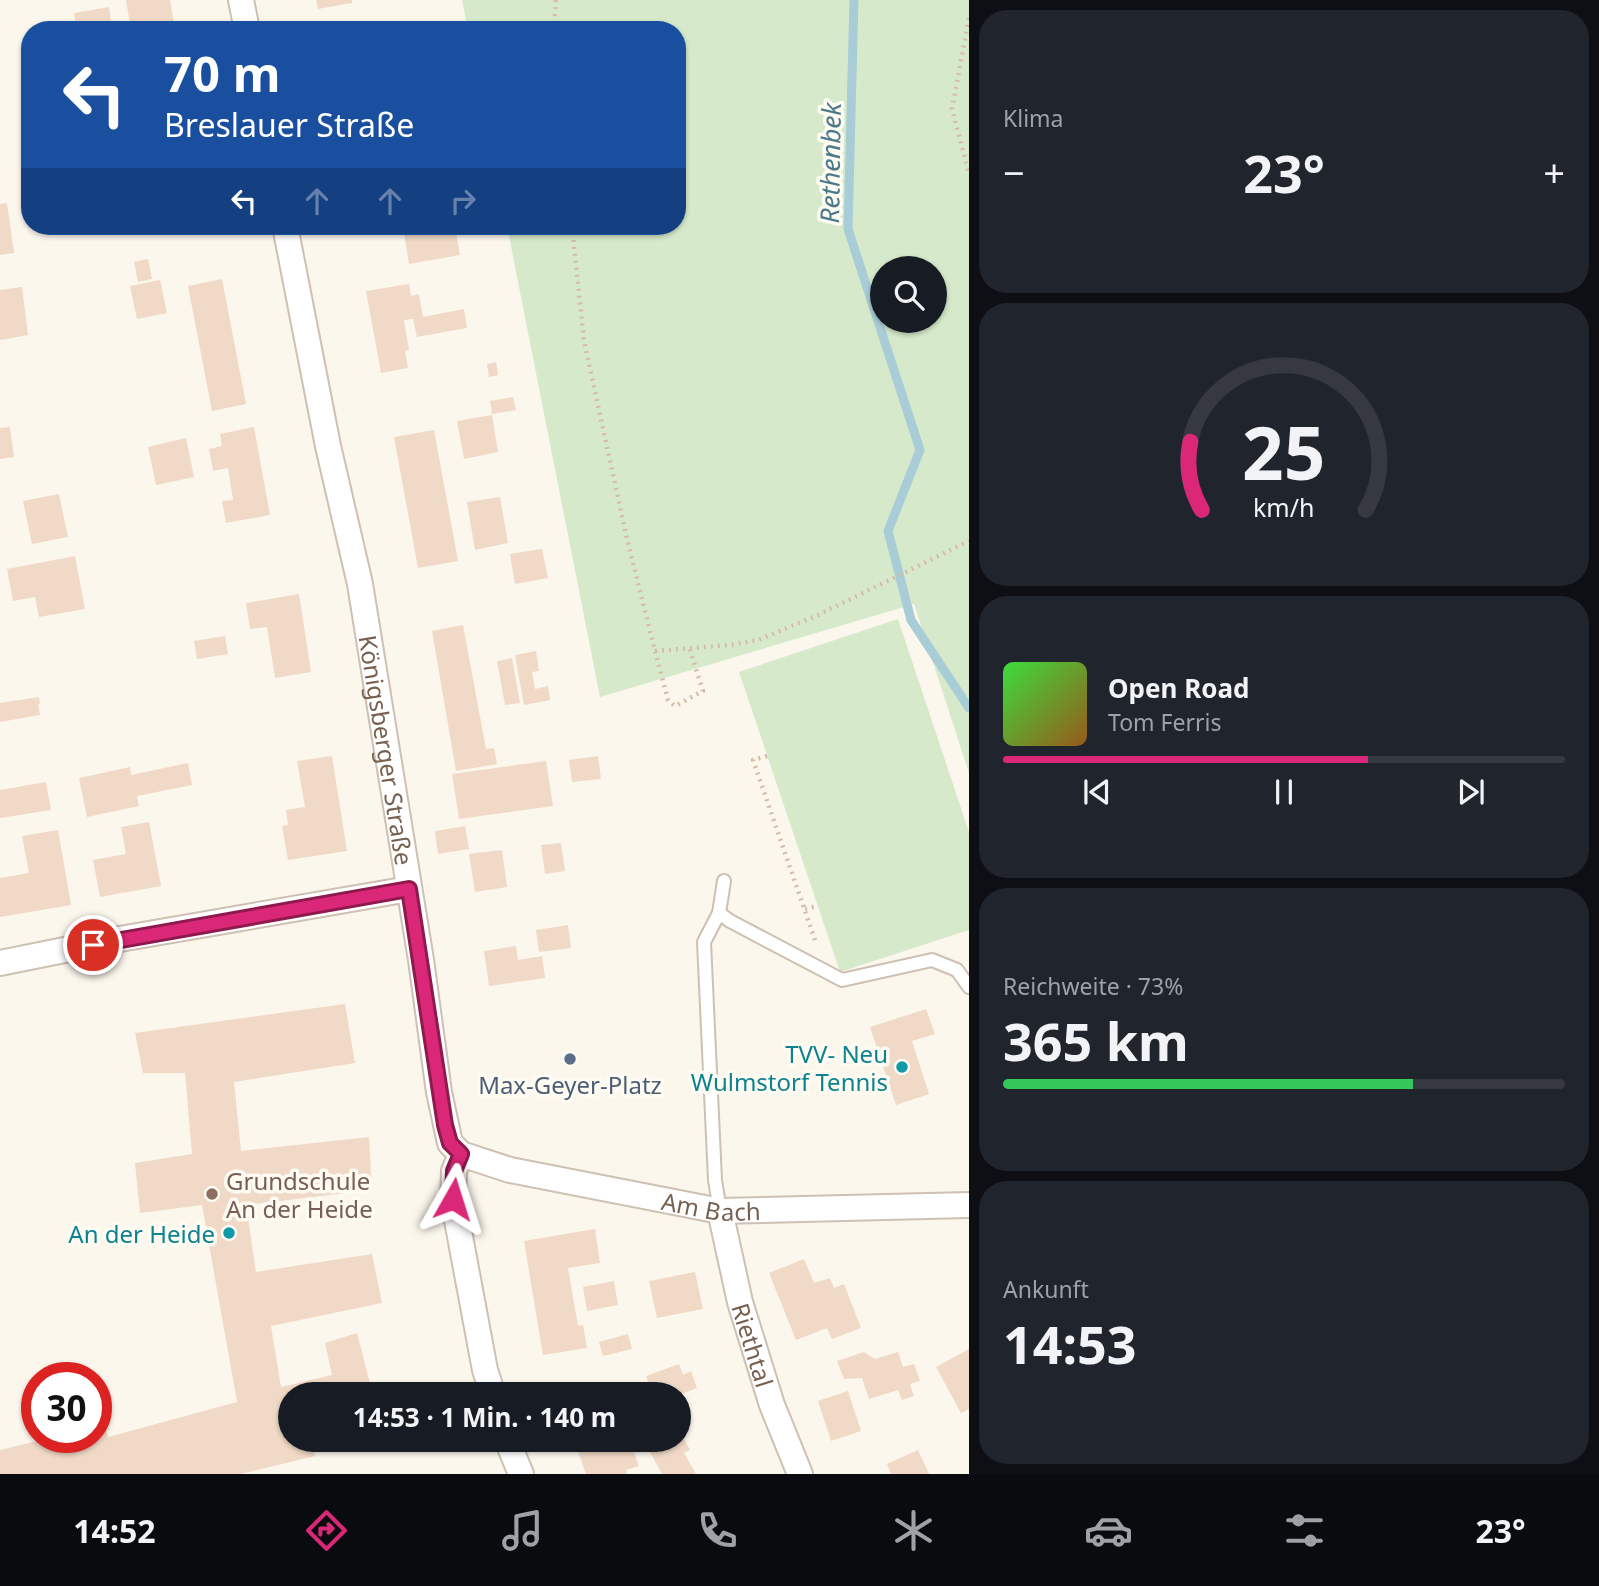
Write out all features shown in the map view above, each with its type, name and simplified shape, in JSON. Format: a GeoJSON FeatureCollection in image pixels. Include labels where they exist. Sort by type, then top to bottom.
{"type":"FeatureCollection","features":[{"type":"Feature","properties":{"kind":"street"},"geometry":{"type":"LineString","coordinates":[[241,0],[245,21]]}},
{"type":"Feature","properties":{"kind":"street","name":"Königsberger Straße"},"geometry":{"type":"LineString","coordinates":[[287,235],[328,446],[360,584],[445,1125],[450,1143],[461,1154]]}},
{"type":"Feature","properties":{"kind":"street"},"geometry":{"type":"LineString","coordinates":[[0,963],[114,940],[409,889]]}},
{"type":"Feature","properties":{"kind":"street"},"geometry":{"type":"LineString","coordinates":[[461,1154],[454,1171],[453,1199],[489,1382]]}},
{"type":"Feature","properties":{"kind":"street","name":"Am Bach"},"geometry":{"type":"LineString","coordinates":[[461,1154],[510,1170],[720,1211],[969,1205]]}},
{"type":"Feature","properties":{"kind":"street","name":"Riethtal"},"geometry":{"type":"LineString","coordinates":[[720,1211],[744,1315],[772,1405],[800,1474]]}},
{"type":"Feature","properties":{"kind":"street"},"geometry":{"type":"LineString","coordinates":[[510,1452],[515,1472]]}},
{"type":"Feature","properties":{"kind":"lane"},"geometry":{"type":"LineString","coordinates":[[720,1211],[715,1180],[704,942],[719,913],[724,881]]}},
{"type":"Feature","properties":{"kind":"lane"},"geometry":{"type":"LineString","coordinates":[[719,913],[730,922],[842,980],[932,960],[957,970],[969,987]]}},
{"type":"Feature","properties":{"kind":"path"},"geometry":{"type":"LineString","coordinates":[[555,21],[556,0]]}},
{"type":"Feature","properties":{"kind":"path"},"geometry":{"type":"LineString","coordinates":[[969,18],[952,109],[969,173]]}},
{"type":"Feature","properties":{"kind":"path"},"geometry":{"type":"LineString","coordinates":[[573,235],[584,341],[627,539],[668,700],[675,706],[703,691],[689,647]]}},
{"type":"Feature","properties":{"kind":"path"},"geometry":{"type":"LineString","coordinates":[[655,651],[758,640],[818,615],[911,567],[969,541]]}},
{"type":"Feature","properties":{"kind":"path"},"geometry":{"type":"LineString","coordinates":[[767,756],[753,760],[827,973]]}},
{"type":"Feature","properties":{"kind":"path"},"geometry":{"type":"LineString","coordinates":[[805,909],[817,906]]}},
{"type":"Feature","properties":{"kind":"green space"},"geometry":{"type":"Polygon","coordinates":[[[462,0],[969,0],[969,773],[914,604],[600,697],[509,235],[686,235],[686,21],[466,21],[462,0]]]}},
{"type":"Feature","properties":{"kind":"green space"},"geometry":{"type":"Polygon","coordinates":[[[898,619],[969,832],[969,930],[840,972],[739,672],[898,619]]]}},
{"type":"Feature","properties":{"kind":"building"},"geometry":{"type":"Polygon","coordinates":[[[126,0],[170,0],[174,21],[130,21],[126,0]]]}},
{"type":"Feature","properties":{"kind":"building"},"geometry":{"type":"Polygon","coordinates":[[[316,0],[352,0],[352,3],[318,9],[316,0]]]}},
{"type":"Feature","properties":{"kind":"building"},"geometry":{"type":"Polygon","coordinates":[[[109,7],[111,21],[75,21],[74,13],[109,7]]]}},
{"type":"Feature","properties":{"kind":"building"},"geometry":{"type":"Polygon","coordinates":[[[7,203],[14,253],[0,255],[0,204],[7,203]]]}},
{"type":"Feature","properties":{"kind":"building"},"geometry":{"type":"Polygon","coordinates":[[[404,235],[457,235],[460,255],[409,264],[404,235]]]}},
{"type":"Feature","properties":{"kind":"building"},"geometry":{"type":"Polygon","coordinates":[[[148,259],[152,279],[138,282],[134,262],[148,259]]]}},
{"type":"Feature","properties":{"kind":"building"},"geometry":{"type":"Polygon","coordinates":[[[222,279],[246,404],[212,411],[188,286],[222,279]]]}},
{"type":"Feature","properties":{"kind":"building"},"geometry":{"type":"Polygon","coordinates":[[[160,280],[167,313],[137,319],[130,286],[160,280]]]}},
{"type":"Feature","properties":{"kind":"building"},"geometry":{"type":"Polygon","coordinates":[[[409,284],[411,296],[419,294],[423,317],[464,309],[467,328],[417,337],[413,319],[404,320],[409,350],[405,351],[408,368],[381,373],[366,291],[409,284]]]}},
{"type":"Feature","properties":{"kind":"building"},"geometry":{"type":"Polygon","coordinates":[[[22,287],[28,335],[0,340],[0,290],[22,287]]]}},
{"type":"Feature","properties":{"kind":"building"},"geometry":{"type":"Polygon","coordinates":[[[496,362],[498,375],[489,377],[487,364],[496,362]]]}},
{"type":"Feature","properties":{"kind":"building"},"geometry":{"type":"Polygon","coordinates":[[[513,397],[516,410],[492,414],[490,401],[513,397]]]}},
{"type":"Feature","properties":{"kind":"building"},"geometry":{"type":"Polygon","coordinates":[[[492,415],[498,452],[464,459],[457,421],[492,415]]]}},
{"type":"Feature","properties":{"kind":"building"},"geometry":{"type":"Polygon","coordinates":[[[10,427],[14,457],[0,459],[0,428],[10,427]]]}},
{"type":"Feature","properties":{"kind":"building"},"geometry":{"type":"Polygon","coordinates":[[[254,427],[270,515],[226,523],[222,501],[233,500],[228,468],[213,471],[209,449],[222,446],[220,434],[254,427]]]}},
{"type":"Feature","properties":{"kind":"building"},"geometry":{"type":"Polygon","coordinates":[[[434,430],[458,561],[418,568],[394,437],[434,430]]]}},
{"type":"Feature","properties":{"kind":"building"},"geometry":{"type":"Polygon","coordinates":[[[186,438],[194,477],[156,485],[148,447],[186,438]]]}},
{"type":"Feature","properties":{"kind":"building"},"geometry":{"type":"Polygon","coordinates":[[[59,494],[68,537],[32,544],[23,501],[59,494]]]}},
{"type":"Feature","properties":{"kind":"building"},"geometry":{"type":"Polygon","coordinates":[[[500,497],[508,543],[475,550],[467,502],[500,497]]]}},
{"type":"Feature","properties":{"kind":"building"},"geometry":{"type":"Polygon","coordinates":[[[542,549],[548,578],[515,584],[510,554],[542,549]]]}},
{"type":"Feature","properties":{"kind":"building"},"geometry":{"type":"Polygon","coordinates":[[[75,556],[85,609],[39,617],[35,597],[13,601],[7,569],[75,556]]]}},
{"type":"Feature","properties":{"kind":"building"},"geometry":{"type":"Polygon","coordinates":[[[299,594],[311,672],[275,678],[267,627],[250,629],[246,603],[299,594]]]}},
{"type":"Feature","properties":{"kind":"building"},"geometry":{"type":"Polygon","coordinates":[[[463,625],[486,749],[494,748],[497,764],[456,771],[432,631],[463,625]]]}},
{"type":"Feature","properties":{"kind":"building"},"geometry":{"type":"Polygon","coordinates":[[[225,636],[228,654],[197,659],[194,641],[225,636]]]}},
{"type":"Feature","properties":{"kind":"building"},"geometry":{"type":"Polygon","coordinates":[[[536,651],[539,671],[532,672],[535,689],[548,686],[550,700],[524,705],[515,655],[536,651]]]}},
{"type":"Feature","properties":{"kind":"building"},"geometry":{"type":"Polygon","coordinates":[[[512,658],[520,703],[505,705],[497,661],[512,658]]]}},
{"type":"Feature","properties":{"kind":"building"},"geometry":{"type":"Polygon","coordinates":[[[39,697],[40,715],[0,722],[0,703],[39,697]]]}},
{"type":"Feature","properties":{"kind":"building"},"geometry":{"type":"Polygon","coordinates":[[[332,756],[347,851],[288,860],[282,826],[288,825],[286,810],[305,807],[297,761],[332,756]]]}},
{"type":"Feature","properties":{"kind":"building"},"geometry":{"type":"Polygon","coordinates":[[[598,756],[601,779],[572,782],[569,760],[598,756]]]}},
{"type":"Feature","properties":{"kind":"building"},"geometry":{"type":"Polygon","coordinates":[[[546,761],[553,806],[459,819],[452,774],[546,761]]]}},
{"type":"Feature","properties":{"kind":"building"},"geometry":{"type":"Polygon","coordinates":[[[188,763],[192,785],[137,796],[139,806],[87,817],[79,778],[130,767],[131,775],[188,763]]]}},
{"type":"Feature","properties":{"kind":"building"},"geometry":{"type":"Polygon","coordinates":[[[46,782],[51,810],[0,818],[0,790],[46,782]]]}},
{"type":"Feature","properties":{"kind":"building"},"geometry":{"type":"Polygon","coordinates":[[[149,822],[161,886],[100,897],[93,860],[126,854],[121,827],[149,822]]]}},
{"type":"Feature","properties":{"kind":"building"},"geometry":{"type":"Polygon","coordinates":[[[465,826],[469,849],[438,854],[435,831],[465,826]]]}},
{"type":"Feature","properties":{"kind":"building"},"geometry":{"type":"Polygon","coordinates":[[[58,830],[71,905],[0,917],[0,878],[29,873],[22,836],[58,830]]]}},
{"type":"Feature","properties":{"kind":"building"},"geometry":{"type":"Polygon","coordinates":[[[561,843],[565,871],[545,874],[541,845],[561,843]]]}},
{"type":"Feature","properties":{"kind":"building"},"geometry":{"type":"Polygon","coordinates":[[[502,850],[507,887],[475,892],[469,854],[502,850]]]}},
{"type":"Feature","properties":{"kind":"building"},"geometry":{"type":"Polygon","coordinates":[[[568,925],[571,948],[539,952],[536,930],[568,925]]]}},
{"type":"Feature","properties":{"kind":"building"},"geometry":{"type":"Polygon","coordinates":[[[516,946],[518,960],[542,956],[545,978],[489,986],[484,951],[516,946]]]}},
{"type":"Feature","properties":{"kind":"building","name":"An der Heide"},"geometry":{"type":"Polygon","coordinates":[[[345,1004],[355,1063],[234,1082],[241,1151],[369,1137],[372,1190],[246,1205],[256,1272],[372,1254],[382,1303],[271,1326],[280,1382],[278,1382],[278,1452],[314,1452],[315,1456],[241,1474],[0,1474],[0,1450],[21,1445],[21,1453],[112,1453],[112,1436],[237,1402],[202,1205],[140,1213],[135,1163],[192,1154],[185,1073],[143,1073],[135,1033],[345,1004]]]}},
{"type":"Feature","properties":{"kind":"building","name":"TVV- Neu Wulmstorf Tennis"},"geometry":{"type":"Polygon","coordinates":[[[926,1009],[935,1034],[912,1041],[929,1094],[896,1105],[870,1027],[926,1009]]]}},
{"type":"Feature","properties":{"kind":"building"},"geometry":{"type":"Polygon","coordinates":[[[595,1229],[600,1263],[568,1268],[578,1326],[583,1325],[587,1348],[543,1355],[524,1241],[595,1229]]]}},
{"type":"Feature","properties":{"kind":"building"},"geometry":{"type":"Polygon","coordinates":[[[804,1259],[814,1283],[830,1278],[834,1288],[844,1284],[861,1328],[832,1339],[827,1328],[796,1340],[769,1273],[804,1259]]]}},
{"type":"Feature","properties":{"kind":"building"},"geometry":{"type":"Polygon","coordinates":[[[695,1272],[703,1309],[657,1318],[649,1281],[695,1272]]]}},
{"type":"Feature","properties":{"kind":"building"},"geometry":{"type":"Polygon","coordinates":[[[614,1281],[618,1305],[587,1311],[583,1287],[614,1281]]]}},
{"type":"Feature","properties":{"kind":"building","name":"An der Heide"},"geometry":{"type":"Polygon","coordinates":[[[357,1333],[370,1382],[302,1382],[332,1375],[325,1343],[357,1333]]]}},
{"type":"Feature","properties":{"kind":"building"},"geometry":{"type":"Polygon","coordinates":[[[628,1334],[632,1349],[603,1356],[599,1342],[628,1334]]]}},
{"type":"Feature","properties":{"kind":"building"},"geometry":{"type":"Polygon","coordinates":[[[969,1349],[969,1409],[961,1413],[936,1367],[969,1349]]]}},
{"type":"Feature","properties":{"kind":"building"},"geometry":{"type":"Polygon","coordinates":[[[864,1352],[875,1359],[898,1352],[903,1367],[914,1364],[920,1381],[910,1384],[914,1396],[902,1400],[898,1390],[869,1399],[862,1378],[844,1379],[837,1361],[864,1352]]]}},
{"type":"Feature","properties":{"kind":"building"},"geometry":{"type":"Polygon","coordinates":[[[679,1364],[683,1375],[691,1371],[697,1388],[691,1390],[691,1382],[648,1382],[646,1376],[679,1364]]]}},
{"type":"Feature","properties":{"kind":"building"},"geometry":{"type":"Polygon","coordinates":[[[848,1391],[861,1431],[831,1441],[818,1401],[848,1391]]]}},
{"type":"Feature","properties":{"kind":"building"},"geometry":{"type":"Polygon","coordinates":[[[918,1450],[929,1474],[891,1474],[887,1464],[918,1450]]]}},
{"type":"Feature","properties":{"kind":"building"},"geometry":{"type":"Polygon","coordinates":[[[578,1452],[634,1452],[639,1466],[626,1470],[627,1474],[586,1474],[578,1452]]]}},
{"type":"Feature","properties":{"kind":"building"},"geometry":{"type":"Polygon","coordinates":[[[650,1452],[686,1452],[684,1453],[696,1474],[662,1474],[650,1452]]]}},
{"type":"Feature","properties":{"kind":"waterway","name":"Rethenbek"},"geometry":{"type":"LineString","coordinates":[[854,0],[848,229],[920,450],[888,531],[911,620],[969,708]]}},
{"type":"Feature","properties":{"kind":"place","name":"Max-Geyer-Platz"},"geometry":{"type":"Point","coordinates":[570,1059]}},
{"type":"Feature","properties":{"kind":"place","name":"TVV- Neu Wulmstorf Tennis"},"geometry":{"type":"Point","coordinates":[902,1067]}},
{"type":"Feature","properties":{"kind":"place","name":"Grundschule An der Heide"},"geometry":{"type":"Point","coordinates":[212,1194]}},
{"type":"Feature","properties":{"kind":"place","name":"An der Heide"},"geometry":{"type":"Point","coordinates":[229,1233]}},
{"type":"Feature","properties":{"kind":"route"},"geometry":{"type":"LineString","coordinates":[[93,945],[409,889],[445,1125],[450,1143],[461,1154],[454,1171],[453,1199]]}}]}
